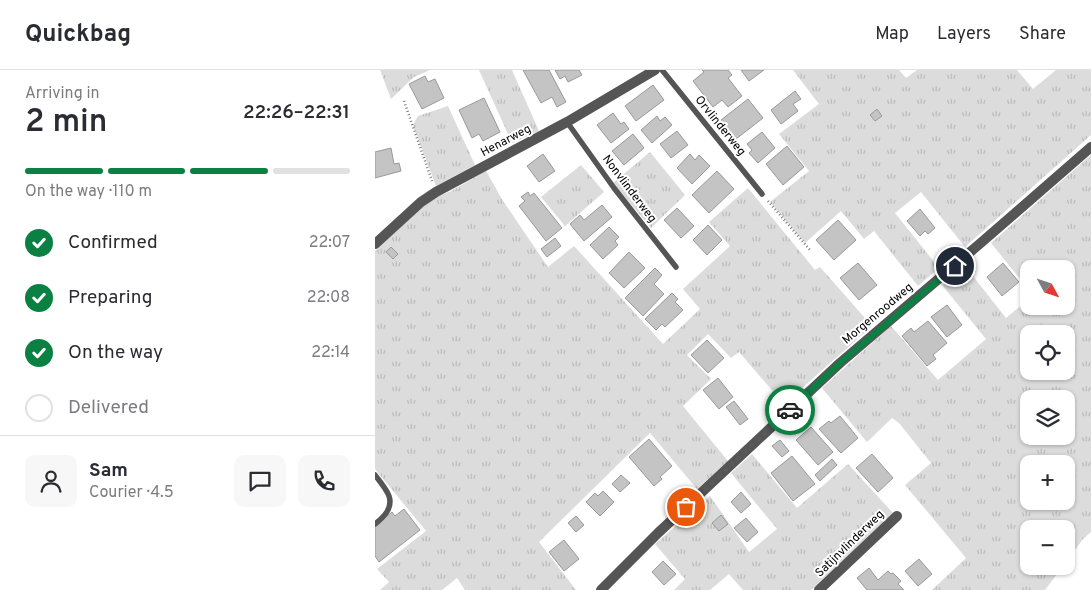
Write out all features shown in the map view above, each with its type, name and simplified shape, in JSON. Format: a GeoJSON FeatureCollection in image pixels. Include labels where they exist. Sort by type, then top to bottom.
{"type":"FeatureCollection","features":[{"type":"Feature","properties":{"kind":"street","name":"Henarweg"},"geometry":{"type":"LineString","coordinates":[[375,244],[421,202],[436,192],[567,122],[655,70]]}},
{"type":"Feature","properties":{"kind":"street","name":"Morgenroodweg"},"geometry":{"type":"LineString","coordinates":[[601,590],[658,533],[840,363],[1091,147]]}},
{"type":"Feature","properties":{"kind":"street","name":"Satijnvlinderweg"},"geometry":{"type":"LineString","coordinates":[[819,590],[897,516]]}},
{"type":"Feature","properties":{"kind":"lane","name":"Orvlinderweg"},"geometry":{"type":"LineString","coordinates":[[662,70],[762,194]]}},
{"type":"Feature","properties":{"kind":"lane","name":"Nonvlinderweg"},"geometry":{"type":"LineString","coordinates":[[567,122],[614,188],[676,267]]}},
{"type":"Feature","properties":{"kind":"lane"},"geometry":{"type":"LineString","coordinates":[[375,475],[389,496],[389,508],[383,518],[375,524]]}},
{"type":"Feature","properties":{"kind":"path"},"geometry":{"type":"LineString","coordinates":[[404,101],[436,192]]}},
{"type":"Feature","properties":{"kind":"path"},"geometry":{"type":"LineString","coordinates":[[762,194],[810,250]]}},
{"type":"Feature","properties":{"kind":"green space"},"geometry":{"type":"Polygon","coordinates":[[[380,70],[430,70],[414,77],[391,99],[380,70]]]}},
{"type":"Feature","properties":{"kind":"green space"},"geometry":{"type":"Polygon","coordinates":[[[479,70],[512,70],[539,131],[512,143],[479,70]]]}},
{"type":"Feature","properties":{"kind":"green space"},"geometry":{"type":"Polygon","coordinates":[[[793,70],[899,70],[906,78],[917,70],[1017,70],[1033,89],[1056,70],[1091,70],[1091,135],[965,247],[921,192],[895,213],[939,268],[918,286],[874,231],[864,239],[841,211],[805,243],[770,202],[809,171],[779,134],[819,104],[793,70]]]}},
{"type":"Feature","properties":{"kind":"green space"},"geometry":{"type":"Polygon","coordinates":[[[448,106],[475,165],[436,186],[413,125],[418,116],[448,106]]]}},
{"type":"Feature","properties":{"kind":"green space"},"geometry":{"type":"Polygon","coordinates":[[[650,152],[685,195],[651,228],[613,183],[650,152]]]}},
{"type":"Feature","properties":{"kind":"green space"},"geometry":{"type":"Polygon","coordinates":[[[1091,155],[1091,532],[1075,550],[1075,520],[1020,520],[1020,575],[1056,575],[1045,590],[932,590],[966,558],[905,485],[931,463],[899,423],[892,418],[867,442],[822,388],[891,326],[938,380],[986,339],[942,285],[965,266],[1006,318],[1020,306],[1020,315],[1075,315],[1075,260],[1020,260],[1020,279],[991,243],[1091,155]]]}},
{"type":"Feature","properties":{"kind":"green space"},"geometry":{"type":"Polygon","coordinates":[[[581,165],[604,192],[565,226],[541,197],[581,165]]]}},
{"type":"Feature","properties":{"kind":"green space"},"geometry":{"type":"Polygon","coordinates":[[[486,171],[503,201],[548,267],[574,246],[663,344],[700,309],[683,289],[730,246],[709,222],[748,188],[815,270],[820,267],[872,326],[784,404],[739,352],[731,358],[708,334],[687,355],[711,379],[683,406],[728,461],[697,489],[650,433],[539,542],[576,590],[465,590],[457,578],[442,590],[380,590],[389,582],[377,569],[426,531],[375,469],[375,251],[421,204],[451,191],[486,171]]]}},
{"type":"Feature","properties":{"kind":"green space"},"geometry":{"type":"Polygon","coordinates":[[[752,454],[797,508],[848,464],[893,513],[811,590],[743,590],[729,574],[710,590],[674,590],[685,579],[655,544],[710,496],[749,552],[777,529],[731,473],[752,454]]]}},
{"type":"Feature","properties":{"kind":"building"},"geometry":{"type":"Polygon","coordinates":[[[523,70],[549,70],[566,102],[557,107],[552,97],[541,103],[523,70]]]}},
{"type":"Feature","properties":{"kind":"building"},"geometry":{"type":"Polygon","coordinates":[[[555,70],[579,70],[582,75],[568,82],[565,76],[560,79],[555,70]]]}},
{"type":"Feature","properties":{"kind":"building"},"geometry":{"type":"Polygon","coordinates":[[[702,70],[728,70],[732,75],[728,78],[742,96],[728,107],[722,100],[713,107],[693,81],[704,72],[702,70]]]}},
{"type":"Feature","properties":{"kind":"building"},"geometry":{"type":"Polygon","coordinates":[[[741,70],[764,70],[749,81],[741,70]]]}},
{"type":"Feature","properties":{"kind":"building"},"geometry":{"type":"Polygon","coordinates":[[[425,76],[428,82],[435,79],[444,98],[422,109],[409,84],[425,76]]]}},
{"type":"Feature","properties":{"kind":"building"},"geometry":{"type":"Polygon","coordinates":[[[653,85],[664,100],[636,121],[625,106],[653,85]]]}},
{"type":"Feature","properties":{"kind":"building"},"geometry":{"type":"Polygon","coordinates":[[[795,91],[801,99],[793,104],[798,111],[781,124],[771,110],[795,91]]]}},
{"type":"Feature","properties":{"kind":"building"},"geometry":{"type":"Polygon","coordinates":[[[484,98],[500,132],[483,141],[479,134],[472,138],[459,110],[484,98]]]}},
{"type":"Feature","properties":{"kind":"building"},"geometry":{"type":"Polygon","coordinates":[[[748,99],[763,118],[736,139],[721,120],[748,99]]]}},
{"type":"Feature","properties":{"kind":"building"},"geometry":{"type":"Polygon","coordinates":[[[877,109],[882,116],[875,121],[870,115],[877,109]]]}},
{"type":"Feature","properties":{"kind":"building"},"geometry":{"type":"Polygon","coordinates":[[[613,113],[621,124],[624,122],[629,129],[611,143],[597,125],[613,113]]]}},
{"type":"Feature","properties":{"kind":"building"},"geometry":{"type":"Polygon","coordinates":[[[657,116],[660,121],[665,117],[672,125],[652,143],[641,130],[657,116]]]}},
{"type":"Feature","properties":{"kind":"building"},"geometry":{"type":"Polygon","coordinates":[[[677,131],[688,145],[671,158],[660,144],[677,131]]]}},
{"type":"Feature","properties":{"kind":"building"},"geometry":{"type":"Polygon","coordinates":[[[762,132],[775,148],[758,163],[749,153],[752,150],[747,144],[762,132]]]}},
{"type":"Feature","properties":{"kind":"building"},"geometry":{"type":"Polygon","coordinates":[[[633,134],[644,148],[624,165],[612,151],[633,134]]]}},
{"type":"Feature","properties":{"kind":"building"},"geometry":{"type":"Polygon","coordinates":[[[787,146],[804,167],[783,185],[766,164],[787,146]]]}},
{"type":"Feature","properties":{"kind":"building"},"geometry":{"type":"Polygon","coordinates":[[[391,148],[394,164],[399,163],[401,171],[375,178],[375,152],[391,148]]]}},
{"type":"Feature","properties":{"kind":"building"},"geometry":{"type":"Polygon","coordinates":[[[543,154],[555,171],[539,182],[527,166],[543,154]]]}},
{"type":"Feature","properties":{"kind":"building"},"geometry":{"type":"Polygon","coordinates":[[[690,154],[695,160],[699,155],[710,166],[692,184],[677,168],[690,154]]]}},
{"type":"Feature","properties":{"kind":"building"},"geometry":{"type":"Polygon","coordinates":[[[717,171],[734,189],[709,213],[692,195],[717,171]]]}},
{"type":"Feature","properties":{"kind":"building"},"geometry":{"type":"Polygon","coordinates":[[[528,192],[530,196],[534,193],[562,228],[546,241],[519,206],[525,201],[521,197],[528,192]]]}},
{"type":"Feature","properties":{"kind":"building"},"geometry":{"type":"Polygon","coordinates":[[[602,205],[612,217],[584,241],[570,224],[580,215],[584,220],[602,205]]]}},
{"type":"Feature","properties":{"kind":"building"},"geometry":{"type":"Polygon","coordinates":[[[677,208],[694,226],[681,238],[664,220],[677,208]]]}},
{"type":"Feature","properties":{"kind":"building"},"geometry":{"type":"Polygon","coordinates":[[[920,209],[935,228],[928,234],[925,231],[920,236],[907,221],[920,209]]]}},
{"type":"Feature","properties":{"kind":"building"},"geometry":{"type":"Polygon","coordinates":[[[838,220],[856,240],[834,260],[816,240],[838,220]]]}},
{"type":"Feature","properties":{"kind":"building"},"geometry":{"type":"Polygon","coordinates":[[[708,225],[722,240],[707,255],[693,240],[708,225]]]}},
{"type":"Feature","properties":{"kind":"building"},"geometry":{"type":"Polygon","coordinates":[[[609,227],[619,237],[615,241],[618,245],[603,259],[590,245],[609,227]]]}},
{"type":"Feature","properties":{"kind":"building"},"geometry":{"type":"Polygon","coordinates":[[[555,238],[561,246],[547,257],[541,249],[555,238]]]}},
{"type":"Feature","properties":{"kind":"building"},"geometry":{"type":"Polygon","coordinates":[[[391,247],[398,254],[393,259],[386,252],[391,247]]]}},
{"type":"Feature","properties":{"kind":"building"},"geometry":{"type":"Polygon","coordinates":[[[629,252],[645,268],[624,288],[609,273],[629,252]]]}},
{"type":"Feature","properties":{"kind":"building"},"geometry":{"type":"Polygon","coordinates":[[[858,263],[877,285],[859,300],[840,278],[858,263]]]}},
{"type":"Feature","properties":{"kind":"building"},"geometry":{"type":"Polygon","coordinates":[[[1003,263],[1019,282],[1002,296],[987,277],[1003,263]]]}},
{"type":"Feature","properties":{"kind":"building"},"geometry":{"type":"Polygon","coordinates":[[[655,268],[662,275],[654,284],[664,294],[643,316],[625,298],[655,268]]]}},
{"type":"Feature","properties":{"kind":"building"},"geometry":{"type":"Polygon","coordinates":[[[672,293],[678,299],[675,302],[683,310],[665,327],[662,324],[656,330],[645,319],[672,293]]]}},
{"type":"Feature","properties":{"kind":"building"},"geometry":{"type":"Polygon","coordinates":[[[947,305],[962,325],[947,337],[931,317],[947,305]]]}},
{"type":"Feature","properties":{"kind":"building"},"geometry":{"type":"Polygon","coordinates":[[[928,321],[947,343],[933,355],[936,359],[927,366],[902,336],[911,328],[914,332],[928,321]]]}},
{"type":"Feature","properties":{"kind":"building"},"geometry":{"type":"Polygon","coordinates":[[[707,340],[724,358],[708,373],[691,355],[707,340]]]}},
{"type":"Feature","properties":{"kind":"building"},"geometry":{"type":"Polygon","coordinates":[[[718,378],[733,397],[719,409],[703,390],[718,378]]]}},
{"type":"Feature","properties":{"kind":"building"},"geometry":{"type":"Polygon","coordinates":[[[734,401],[748,419],[740,425],[726,407],[734,401]]]}},
{"type":"Feature","properties":{"kind":"building"},"geometry":{"type":"Polygon","coordinates":[[[840,416],[858,438],[841,453],[819,429],[829,421],[831,423],[840,416]]]}},
{"type":"Feature","properties":{"kind":"building"},"geometry":{"type":"Polygon","coordinates":[[[811,427],[833,452],[818,465],[796,440],[811,427]]]}},
{"type":"Feature","properties":{"kind":"building"},"geometry":{"type":"Polygon","coordinates":[[[649,439],[672,466],[660,477],[662,479],[654,486],[629,457],[649,439]]]}},
{"type":"Feature","properties":{"kind":"building"},"geometry":{"type":"Polygon","coordinates":[[[780,440],[789,451],[782,457],[772,446],[780,440]]]}},
{"type":"Feature","properties":{"kind":"building"},"geometry":{"type":"Polygon","coordinates":[[[872,454],[893,478],[878,492],[856,468],[872,454]]]}},
{"type":"Feature","properties":{"kind":"building"},"geometry":{"type":"Polygon","coordinates":[[[792,456],[815,484],[793,501],[771,473],[792,456]]]}},
{"type":"Feature","properties":{"kind":"building"},"geometry":{"type":"Polygon","coordinates":[[[832,459],[837,465],[820,481],[815,475],[832,459]]]}},
{"type":"Feature","properties":{"kind":"building"},"geometry":{"type":"Polygon","coordinates":[[[621,475],[630,483],[620,492],[612,484],[621,475]]]}},
{"type":"Feature","properties":{"kind":"building"},"geometry":{"type":"Polygon","coordinates":[[[603,491],[614,502],[600,516],[586,502],[595,493],[598,496],[603,491]]]}},
{"type":"Feature","properties":{"kind":"building"},"geometry":{"type":"Polygon","coordinates":[[[741,492],[751,504],[741,513],[731,502],[741,492]]]}},
{"type":"Feature","properties":{"kind":"building"},"geometry":{"type":"Polygon","coordinates":[[[404,509],[420,530],[379,562],[375,556],[375,526],[392,512],[395,516],[404,509]]]}},
{"type":"Feature","properties":{"kind":"building"},"geometry":{"type":"Polygon","coordinates":[[[721,515],[728,524],[719,531],[712,523],[721,515]]]}},
{"type":"Feature","properties":{"kind":"building"},"geometry":{"type":"Polygon","coordinates":[[[576,516],[584,525],[576,532],[568,523],[576,516]]]}},
{"type":"Feature","properties":{"kind":"building"},"geometry":{"type":"Polygon","coordinates":[[[746,518],[758,532],[747,542],[734,528],[746,518]]]}},
{"type":"Feature","properties":{"kind":"building"},"geometry":{"type":"Polygon","coordinates":[[[564,540],[579,559],[564,571],[549,552],[564,540]]]}},
{"type":"Feature","properties":{"kind":"building"},"geometry":{"type":"Polygon","coordinates":[[[919,559],[932,574],[918,586],[905,571],[919,559]]]}},
{"type":"Feature","properties":{"kind":"building"},"geometry":{"type":"Polygon","coordinates":[[[663,561],[676,574],[664,585],[652,572],[663,561]]]}},
{"type":"Feature","properties":{"kind":"building"},"geometry":{"type":"Polygon","coordinates":[[[869,568],[878,580],[888,571],[891,574],[893,573],[901,581],[898,584],[904,590],[867,590],[857,578],[869,568]]]}},
{"type":"Feature","properties":{"kind":"way so far"},"geometry":{"type":"LineString","coordinates":[[686,507],[790,410]]}},
{"type":"Feature","properties":{"kind":"route"},"geometry":{"type":"LineString","coordinates":[[790,410],[840,363],[955,266]]}}]}
